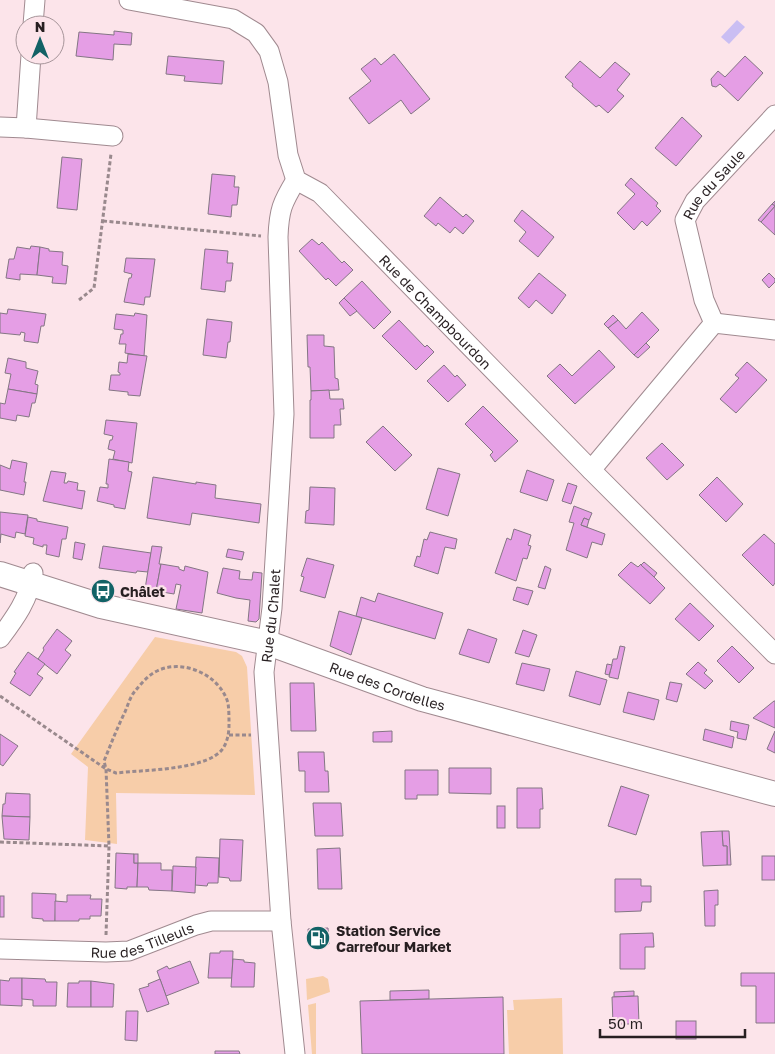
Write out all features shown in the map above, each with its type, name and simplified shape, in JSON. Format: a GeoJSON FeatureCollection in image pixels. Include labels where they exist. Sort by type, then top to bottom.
{"type":"FeatureCollection","features":[{"type":"Feature","properties":{"kind":"street"},"geometry":{"type":"LineString","coordinates":[[34,15],[35,0]]}},
{"type":"Feature","properties":{"kind":"street"},"geometry":{"type":"LineString","coordinates":[[128,0],[233,19],[256,33],[269,51],[278,82],[288,154],[296,180]]}},
{"type":"Feature","properties":{"kind":"street"},"geometry":{"type":"LineString","coordinates":[[26,128],[30,65]]}},
{"type":"Feature","properties":{"kind":"street","name":"Rue du Saule"},"geometry":{"type":"LineString","coordinates":[[714,323],[704,300],[685,220],[695,201],[775,115]]}},
{"type":"Feature","properties":{"kind":"street"},"geometry":{"type":"LineString","coordinates":[[0,127],[113,136]]}},
{"type":"Feature","properties":{"kind":"street","name":"Rue de Champbourdon"},"geometry":{"type":"LineString","coordinates":[[296,180],[320,193],[591,470],[775,654]]}},
{"type":"Feature","properties":{"kind":"street","name":"Rue du Chalet"},"geometry":{"type":"LineString","coordinates":[[296,180],[282,204],[279,219],[284,414],[268,643],[264,672],[281,921],[296,1054]]}},
{"type":"Feature","properties":{"kind":"street"},"geometry":{"type":"LineString","coordinates":[[591,470],[714,323],[775,330]]}},
{"type":"Feature","properties":{"kind":"street","name":"Rue des Cordelles"},"geometry":{"type":"LineString","coordinates":[[0,574],[32,579],[101,606],[268,643],[422,699],[775,794]]}},
{"type":"Feature","properties":{"kind":"street"},"geometry":{"type":"LineString","coordinates":[[0,638],[16,618],[32,579]]}},
{"type":"Feature","properties":{"kind":"street","name":"Rue des Tilleuls"},"geometry":{"type":"LineString","coordinates":[[0,950],[129,951],[211,921],[281,921]]}},
{"type":"Feature","properties":{"kind":"path"},"geometry":{"type":"LineString","coordinates":[[79,300],[94,288],[113,136]]}},
{"type":"Feature","properties":{"kind":"path"},"geometry":{"type":"LineString","coordinates":[[103,221],[262,236]]}},
{"type":"Feature","properties":{"kind":"path"},"geometry":{"type":"LineString","coordinates":[[0,696],[106,769],[116,773],[195,765],[218,754],[229,735],[228,703],[222,690],[214,681],[186,667],[168,667],[157,671],[146,678],[133,693],[104,760],[106,769],[109,846],[106,942]]}},
{"type":"Feature","properties":{"kind":"path"},"geometry":{"type":"LineString","coordinates":[[229,735],[257,735]]}},
{"type":"Feature","properties":{"kind":"path"},"geometry":{"type":"LineString","coordinates":[[0,842],[109,846]]}},
{"type":"Feature","properties":{"kind":"shaded area"},"geometry":{"type":"Polygon","coordinates":[[[737,20],[745,27],[729,44],[721,37],[737,20]]]}},
{"type":"Feature","properties":{"kind":"shaded area"},"geometry":{"type":"Polygon","coordinates":[[[155,637],[236,652],[242,656],[247,667],[255,795],[116,793],[117,844],[85,840],[88,767],[71,754],[155,637]]]}},
{"type":"Feature","properties":{"kind":"shaded area"},"geometry":{"type":"Polygon","coordinates":[[[323,976],[328,979],[330,992],[307,1000],[306,979],[323,976]]]}},
{"type":"Feature","properties":{"kind":"shaded area"},"geometry":{"type":"Polygon","coordinates":[[[562,998],[563,1054],[509,1054],[507,1010],[514,1010],[513,1000],[562,998]]]}},
{"type":"Feature","properties":{"kind":"shaded area"},"geometry":{"type":"Polygon","coordinates":[[[316,1003],[316,1054],[312,1054],[308,1005],[316,1003]]]}},
{"type":"Feature","properties":{"kind":"building"},"geometry":{"type":"Polygon","coordinates":[[[114,31],[132,33],[131,45],[114,44],[113,60],[76,56],[79,32],[114,35],[114,31]]]}},
{"type":"Feature","properties":{"kind":"building"},"geometry":{"type":"Polygon","coordinates":[[[394,54],[430,99],[411,114],[401,100],[369,124],[349,98],[371,81],[361,69],[375,58],[381,65],[394,54]]]}},
{"type":"Feature","properties":{"kind":"building"},"geometry":{"type":"Polygon","coordinates":[[[168,56],[224,61],[222,84],[184,81],[185,76],[166,74],[168,56]]]}},
{"type":"Feature","properties":{"kind":"building"},"geometry":{"type":"Polygon","coordinates":[[[745,56],[763,73],[738,101],[720,84],[716,87],[712,86],[711,79],[718,71],[725,77],[745,56]]]}},
{"type":"Feature","properties":{"kind":"building"},"geometry":{"type":"Polygon","coordinates":[[[580,61],[600,78],[615,62],[630,74],[617,90],[624,96],[608,113],[599,105],[596,107],[572,86],[573,84],[565,77],[580,61]]]}},
{"type":"Feature","properties":{"kind":"building"},"geometry":{"type":"Polygon","coordinates":[[[682,117],[702,136],[676,166],[655,148],[682,117]]]}},
{"type":"Feature","properties":{"kind":"building"},"geometry":{"type":"Polygon","coordinates":[[[62,157],[82,159],[77,210],[57,208],[62,157]]]}},
{"type":"Feature","properties":{"kind":"building"},"geometry":{"type":"Polygon","coordinates":[[[212,174],[235,176],[234,187],[239,187],[237,205],[232,205],[231,217],[208,214],[212,174]]]}},
{"type":"Feature","properties":{"kind":"building"},"geometry":{"type":"Polygon","coordinates":[[[631,178],[658,203],[656,206],[661,211],[647,226],[642,221],[634,230],[617,213],[635,194],[625,185],[631,178]]]}},
{"type":"Feature","properties":{"kind":"building"},"geometry":{"type":"Polygon","coordinates":[[[440,197],[463,217],[466,214],[474,221],[463,234],[455,227],[450,233],[438,223],[436,226],[424,216],[440,197]]]}},
{"type":"Feature","properties":{"kind":"building"},"geometry":{"type":"Polygon","coordinates":[[[772,204],[775,206],[761,222],[758,220],[772,204]]]}},
{"type":"Feature","properties":{"kind":"building"},"geometry":{"type":"Polygon","coordinates":[[[775,206],[775,235],[761,222],[775,206]]]}},
{"type":"Feature","properties":{"kind":"building"},"geometry":{"type":"Polygon","coordinates":[[[522,210],[554,237],[538,257],[519,241],[526,232],[514,221],[522,210]]]}},
{"type":"Feature","properties":{"kind":"building"},"geometry":{"type":"Polygon","coordinates":[[[312,239],[319,245],[322,242],[342,263],[344,261],[353,270],[336,286],[328,278],[326,280],[299,251],[312,239]]]}},
{"type":"Feature","properties":{"kind":"building"},"geometry":{"type":"Polygon","coordinates":[[[31,246],[40,247],[37,275],[20,274],[20,280],[6,278],[9,259],[14,259],[17,247],[30,249],[31,246]]]}},
{"type":"Feature","properties":{"kind":"building"},"geometry":{"type":"Polygon","coordinates":[[[40,247],[49,249],[49,251],[63,252],[62,265],[68,266],[66,284],[52,283],[53,277],[37,275],[40,247]]]}},
{"type":"Feature","properties":{"kind":"building"},"geometry":{"type":"Polygon","coordinates":[[[205,249],[228,251],[227,263],[233,263],[231,281],[226,281],[225,292],[201,289],[205,249]]]}},
{"type":"Feature","properties":{"kind":"building"},"geometry":{"type":"Polygon","coordinates":[[[126,258],[155,259],[150,297],[145,297],[144,305],[124,302],[129,278],[131,278],[132,274],[124,272],[126,258]]]}},
{"type":"Feature","properties":{"kind":"building"},"geometry":{"type":"Polygon","coordinates":[[[539,273],[566,295],[552,314],[536,300],[529,308],[518,298],[539,273]]]}},
{"type":"Feature","properties":{"kind":"building"},"geometry":{"type":"Polygon","coordinates":[[[769,273],[775,279],[775,282],[769,288],[762,280],[769,273]]]}},
{"type":"Feature","properties":{"kind":"building"},"geometry":{"type":"Polygon","coordinates":[[[362,281],[391,312],[374,329],[344,298],[362,281]]]}},
{"type":"Feature","properties":{"kind":"building"},"geometry":{"type":"Polygon","coordinates":[[[344,298],[357,311],[350,316],[339,303],[344,298]]]}},
{"type":"Feature","properties":{"kind":"building"},"geometry":{"type":"Polygon","coordinates":[[[8,309],[46,314],[44,326],[41,326],[38,343],[24,341],[25,333],[21,332],[20,335],[0,333],[0,313],[7,314],[8,309]]]}},
{"type":"Feature","properties":{"kind":"building"},"geometry":{"type":"Polygon","coordinates":[[[642,312],[659,330],[634,355],[608,328],[618,320],[626,329],[642,312]]]}},
{"type":"Feature","properties":{"kind":"building"},"geometry":{"type":"Polygon","coordinates":[[[135,313],[147,315],[144,356],[125,353],[126,344],[119,344],[123,330],[114,329],[116,314],[134,316],[135,313]]]}},
{"type":"Feature","properties":{"kind":"building"},"geometry":{"type":"Polygon","coordinates":[[[613,315],[618,320],[608,328],[604,324],[613,315]]]}},
{"type":"Feature","properties":{"kind":"building"},"geometry":{"type":"Polygon","coordinates":[[[207,319],[232,322],[226,358],[203,355],[207,319]]]}},
{"type":"Feature","properties":{"kind":"building"},"geometry":{"type":"Polygon","coordinates":[[[399,320],[425,347],[427,345],[434,352],[416,370],[382,336],[399,320]]]}},
{"type":"Feature","properties":{"kind":"building"},"geometry":{"type":"Polygon","coordinates":[[[307,335],[324,335],[324,346],[334,347],[335,378],[338,379],[339,390],[311,391],[307,335]]]}},
{"type":"Feature","properties":{"kind":"building"},"geometry":{"type":"Polygon","coordinates":[[[646,343],[650,347],[638,358],[634,355],[646,343]]]}},
{"type":"Feature","properties":{"kind":"building"},"geometry":{"type":"Polygon","coordinates":[[[599,350],[615,367],[575,404],[547,376],[560,364],[572,376],[599,350]]]}},
{"type":"Feature","properties":{"kind":"building"},"geometry":{"type":"Polygon","coordinates":[[[128,354],[147,356],[140,396],[128,395],[128,392],[109,390],[111,375],[120,375],[118,372],[119,362],[127,363],[128,354]]]}},
{"type":"Feature","properties":{"kind":"building"},"geometry":{"type":"Polygon","coordinates":[[[8,358],[26,362],[26,368],[38,371],[35,384],[38,385],[37,394],[8,389],[11,374],[5,373],[8,358]]]}},
{"type":"Feature","properties":{"kind":"building"},"geometry":{"type":"Polygon","coordinates":[[[747,362],[767,380],[736,413],[720,399],[739,378],[735,375],[747,362]]]}},
{"type":"Feature","properties":{"kind":"building"},"geometry":{"type":"Polygon","coordinates":[[[444,365],[466,385],[448,402],[427,381],[444,365]]]}},
{"type":"Feature","properties":{"kind":"building"},"geometry":{"type":"Polygon","coordinates":[[[8,389],[37,394],[35,403],[32,403],[29,417],[17,415],[16,421],[0,418],[0,403],[5,404],[8,389]]]}},
{"type":"Feature","properties":{"kind":"building"},"geometry":{"type":"Polygon","coordinates":[[[329,390],[330,399],[343,399],[344,409],[340,409],[341,425],[334,425],[334,438],[310,438],[311,391],[329,390]]]}},
{"type":"Feature","properties":{"kind":"building"},"geometry":{"type":"Polygon","coordinates":[[[483,406],[518,441],[495,462],[490,455],[493,452],[465,424],[483,406]]]}},
{"type":"Feature","properties":{"kind":"building"},"geometry":{"type":"Polygon","coordinates":[[[106,420],[137,423],[132,463],[113,459],[115,451],[108,449],[113,436],[104,434],[106,420]]]}},
{"type":"Feature","properties":{"kind":"building"},"geometry":{"type":"Polygon","coordinates":[[[383,426],[412,455],[395,471],[366,442],[383,426]]]}},
{"type":"Feature","properties":{"kind":"building"},"geometry":{"type":"Polygon","coordinates":[[[662,443],[684,465],[667,480],[646,458],[662,443]]]}},
{"type":"Feature","properties":{"kind":"building"},"geometry":{"type":"Polygon","coordinates":[[[109,459],[129,462],[128,471],[132,472],[125,509],[97,501],[100,487],[108,488],[108,484],[106,484],[109,459]]]}},
{"type":"Feature","properties":{"kind":"building"},"geometry":{"type":"Polygon","coordinates":[[[12,460],[27,463],[24,495],[0,490],[0,465],[10,469],[12,460]]]}},
{"type":"Feature","properties":{"kind":"building"},"geometry":{"type":"Polygon","coordinates":[[[438,468],[460,474],[448,516],[426,509],[438,468]]]}},
{"type":"Feature","properties":{"kind":"building"},"geometry":{"type":"Polygon","coordinates":[[[527,470],[554,480],[547,501],[520,492],[527,470]]]}},
{"type":"Feature","properties":{"kind":"building"},"geometry":{"type":"Polygon","coordinates":[[[51,471],[66,473],[64,483],[68,481],[78,483],[77,490],[85,491],[82,509],[43,501],[51,471]]]}},
{"type":"Feature","properties":{"kind":"building"},"geometry":{"type":"Polygon","coordinates":[[[153,477],[196,484],[196,482],[216,485],[215,498],[261,504],[259,523],[192,513],[190,525],[147,518],[153,477]]]}},
{"type":"Feature","properties":{"kind":"building"},"geometry":{"type":"Polygon","coordinates":[[[717,477],[743,504],[726,522],[699,495],[717,477]]]}},
{"type":"Feature","properties":{"kind":"building"},"geometry":{"type":"Polygon","coordinates":[[[568,483],[577,486],[571,504],[562,501],[568,483]]]}},
{"type":"Feature","properties":{"kind":"building"},"geometry":{"type":"Polygon","coordinates":[[[310,487],[335,488],[334,525],[305,523],[306,511],[309,510],[310,487]]]}},
{"type":"Feature","properties":{"kind":"building"},"geometry":{"type":"Polygon","coordinates":[[[574,506],[592,513],[589,520],[584,518],[581,525],[605,534],[602,545],[592,542],[587,558],[566,550],[574,523],[569,522],[574,506]]]}},
{"type":"Feature","properties":{"kind":"building"},"geometry":{"type":"Polygon","coordinates":[[[0,512],[28,515],[25,534],[16,532],[15,538],[1,534],[0,543],[0,512]]]}},
{"type":"Feature","properties":{"kind":"building"},"geometry":{"type":"Polygon","coordinates":[[[28,517],[37,519],[37,521],[68,527],[66,539],[62,539],[59,557],[46,554],[47,545],[43,545],[43,547],[33,544],[34,538],[25,536],[28,517]]]}},
{"type":"Feature","properties":{"kind":"building"},"geometry":{"type":"Polygon","coordinates":[[[584,518],[589,520],[587,527],[581,525],[584,518]]]}},
{"type":"Feature","properties":{"kind":"building"},"geometry":{"type":"Polygon","coordinates":[[[514,529],[531,535],[528,545],[531,546],[527,559],[523,558],[516,581],[495,573],[507,538],[511,540],[514,529]]]}},
{"type":"Feature","properties":{"kind":"building"},"geometry":{"type":"Polygon","coordinates":[[[430,532],[457,539],[455,549],[445,547],[438,574],[414,566],[417,556],[420,557],[424,539],[427,540],[430,532]]]}},
{"type":"Feature","properties":{"kind":"building"},"geometry":{"type":"Polygon","coordinates":[[[764,534],[775,544],[775,583],[773,586],[742,555],[764,534]]]}},
{"type":"Feature","properties":{"kind":"building"},"geometry":{"type":"Polygon","coordinates":[[[75,542],[85,544],[82,560],[73,558],[75,542]]]}},
{"type":"Feature","properties":{"kind":"building"},"geometry":{"type":"Polygon","coordinates":[[[103,546],[151,553],[148,572],[137,571],[136,573],[99,568],[103,546]]]}},
{"type":"Feature","properties":{"kind":"building"},"geometry":{"type":"Polygon","coordinates":[[[152,546],[162,547],[156,591],[145,589],[152,546]]]}},
{"type":"Feature","properties":{"kind":"building"},"geometry":{"type":"Polygon","coordinates":[[[228,549],[244,552],[242,560],[226,557],[228,549]]]}},
{"type":"Feature","properties":{"kind":"building"},"geometry":{"type":"Polygon","coordinates":[[[307,558],[334,565],[325,598],[300,591],[304,577],[301,576],[307,558]]]}},
{"type":"Feature","properties":{"kind":"building"},"geometry":{"type":"Polygon","coordinates":[[[631,562],[638,567],[641,564],[665,588],[650,604],[618,575],[631,562]]]}},
{"type":"Feature","properties":{"kind":"building"},"geometry":{"type":"Polygon","coordinates":[[[644,562],[657,573],[654,577],[641,565],[644,562]]]}},
{"type":"Feature","properties":{"kind":"building"},"geometry":{"type":"Polygon","coordinates":[[[161,564],[179,567],[179,569],[184,571],[185,566],[208,572],[202,613],[176,609],[181,585],[176,584],[174,594],[156,591],[161,564]]]}},
{"type":"Feature","properties":{"kind":"building"},"geometry":{"type":"Polygon","coordinates":[[[545,566],[551,569],[545,589],[538,587],[545,566]]]}},
{"type":"Feature","properties":{"kind":"building"},"geometry":{"type":"Polygon","coordinates":[[[223,568],[240,571],[239,579],[252,580],[253,572],[262,573],[259,619],[256,622],[248,621],[250,600],[217,593],[223,568]]]}},
{"type":"Feature","properties":{"kind":"building"},"geometry":{"type":"Polygon","coordinates":[[[517,587],[533,591],[528,605],[513,600],[517,587]]]}},
{"type":"Feature","properties":{"kind":"building"},"geometry":{"type":"Polygon","coordinates":[[[378,593],[443,613],[435,639],[356,616],[361,597],[375,602],[378,593]]]}},
{"type":"Feature","properties":{"kind":"building"},"geometry":{"type":"Polygon","coordinates":[[[690,603],[714,626],[699,641],[675,619],[690,603]]]}},
{"type":"Feature","properties":{"kind":"building"},"geometry":{"type":"Polygon","coordinates":[[[339,611],[362,618],[351,655],[330,646],[339,611]]]}},
{"type":"Feature","properties":{"kind":"building"},"geometry":{"type":"Polygon","coordinates":[[[57,629],[72,641],[65,650],[71,655],[57,674],[38,659],[44,650],[43,648],[57,629]]]}},
{"type":"Feature","properties":{"kind":"building"},"geometry":{"type":"Polygon","coordinates":[[[468,629],[497,639],[489,663],[459,654],[468,629]]]}},
{"type":"Feature","properties":{"kind":"building"},"geometry":{"type":"Polygon","coordinates":[[[523,630],[537,635],[529,657],[515,653],[523,630]]]}},
{"type":"Feature","properties":{"kind":"building"},"geometry":{"type":"Polygon","coordinates":[[[620,646],[625,647],[618,679],[609,677],[613,659],[617,659],[620,646]]]}},
{"type":"Feature","properties":{"kind":"building"},"geometry":{"type":"Polygon","coordinates":[[[732,646],[754,668],[739,683],[717,661],[732,646]]]}},
{"type":"Feature","properties":{"kind":"building"},"geometry":{"type":"Polygon","coordinates":[[[28,652],[45,664],[37,674],[43,678],[30,696],[10,683],[16,673],[14,672],[28,652]]]}},
{"type":"Feature","properties":{"kind":"building"},"geometry":{"type":"Polygon","coordinates":[[[698,662],[707,670],[704,673],[713,681],[705,689],[686,674],[698,662]]]}},
{"type":"Feature","properties":{"kind":"building"},"geometry":{"type":"Polygon","coordinates":[[[522,663],[550,669],[544,691],[516,684],[522,663]]]}},
{"type":"Feature","properties":{"kind":"building"},"geometry":{"type":"Polygon","coordinates":[[[607,664],[612,665],[609,675],[605,674],[607,664]]]}},
{"type":"Feature","properties":{"kind":"building"},"geometry":{"type":"Polygon","coordinates":[[[576,671],[607,680],[600,705],[569,696],[576,671]]]}},
{"type":"Feature","properties":{"kind":"building"},"geometry":{"type":"Polygon","coordinates":[[[670,682],[682,684],[677,702],[666,699],[670,682]]]}},
{"type":"Feature","properties":{"kind":"building"},"geometry":{"type":"Polygon","coordinates":[[[290,683],[314,683],[316,731],[291,731],[290,683]]]}},
{"type":"Feature","properties":{"kind":"building"},"geometry":{"type":"Polygon","coordinates":[[[628,692],[659,700],[654,720],[623,712],[628,692]]]}},
{"type":"Feature","properties":{"kind":"building"},"geometry":{"type":"Polygon","coordinates":[[[774,701],[775,728],[753,718],[774,701]]]}},
{"type":"Feature","properties":{"kind":"building"},"geometry":{"type":"Polygon","coordinates":[[[731,721],[749,725],[746,740],[737,738],[738,732],[730,730],[731,721]]]}},
{"type":"Feature","properties":{"kind":"building"},"geometry":{"type":"Polygon","coordinates":[[[705,729],[734,737],[732,748],[703,740],[705,729]]]}},
{"type":"Feature","properties":{"kind":"building"},"geometry":{"type":"Polygon","coordinates":[[[392,731],[392,742],[373,742],[373,732],[392,731]]]}},
{"type":"Feature","properties":{"kind":"building"},"geometry":{"type":"Polygon","coordinates":[[[775,731],[775,753],[767,749],[775,731]]]}},
{"type":"Feature","properties":{"kind":"building"},"geometry":{"type":"Polygon","coordinates":[[[0,734],[18,746],[3,766],[0,764],[0,734]]]}},
{"type":"Feature","properties":{"kind":"building"},"geometry":{"type":"Polygon","coordinates":[[[298,752],[324,752],[325,771],[328,771],[329,792],[305,792],[305,771],[299,771],[298,752]]]}},
{"type":"Feature","properties":{"kind":"building"},"geometry":{"type":"Polygon","coordinates":[[[449,768],[491,768],[491,794],[449,793],[449,768]]]}},
{"type":"Feature","properties":{"kind":"building"},"geometry":{"type":"Polygon","coordinates":[[[405,770],[438,770],[438,795],[417,795],[417,799],[405,799],[405,770]]]}},
{"type":"Feature","properties":{"kind":"building"},"geometry":{"type":"Polygon","coordinates":[[[621,786],[649,795],[636,835],[608,826],[621,786]]]}},
{"type":"Feature","properties":{"kind":"building"},"geometry":{"type":"Polygon","coordinates":[[[517,788],[542,788],[543,809],[540,809],[540,828],[517,828],[517,788]]]}},
{"type":"Feature","properties":{"kind":"building"},"geometry":{"type":"Polygon","coordinates":[[[6,793],[30,794],[30,817],[2,816],[6,793]]]}},
{"type":"Feature","properties":{"kind":"building"},"geometry":{"type":"Polygon","coordinates":[[[313,803],[341,803],[343,836],[315,836],[313,803]]]}},
{"type":"Feature","properties":{"kind":"building"},"geometry":{"type":"Polygon","coordinates":[[[497,806],[505,806],[505,828],[497,828],[497,806]]]}},
{"type":"Feature","properties":{"kind":"building"},"geometry":{"type":"Polygon","coordinates":[[[2,816],[30,817],[29,840],[4,839],[2,816]]]}},
{"type":"Feature","properties":{"kind":"building"},"geometry":{"type":"Polygon","coordinates":[[[722,831],[729,831],[731,865],[727,865],[727,846],[723,846],[722,831]]]}},
{"type":"Feature","properties":{"kind":"building"},"geometry":{"type":"Polygon","coordinates":[[[722,831],[723,846],[727,846],[727,865],[703,866],[701,832],[722,831]]]}},
{"type":"Feature","properties":{"kind":"building"},"geometry":{"type":"Polygon","coordinates":[[[220,839],[243,840],[241,881],[230,881],[229,878],[219,877],[220,839]]]}},
{"type":"Feature","properties":{"kind":"building"},"geometry":{"type":"Polygon","coordinates":[[[340,848],[342,889],[318,889],[317,849],[340,848]]]}},
{"type":"Feature","properties":{"kind":"building"},"geometry":{"type":"Polygon","coordinates":[[[116,853],[134,854],[134,863],[138,863],[137,887],[127,887],[127,889],[115,888],[116,853]]]}},
{"type":"Feature","properties":{"kind":"building"},"geometry":{"type":"Polygon","coordinates":[[[134,854],[138,854],[138,863],[134,863],[134,854]]]}},
{"type":"Feature","properties":{"kind":"building"},"geometry":{"type":"Polygon","coordinates":[[[762,856],[775,856],[775,880],[762,880],[762,856]]]}},
{"type":"Feature","properties":{"kind":"building"},"geometry":{"type":"Polygon","coordinates":[[[196,857],[219,858],[218,883],[208,883],[207,886],[195,885],[196,857]]]}},
{"type":"Feature","properties":{"kind":"building"},"geometry":{"type":"Polygon","coordinates":[[[138,863],[161,863],[161,870],[172,870],[172,891],[149,890],[148,887],[137,887],[138,863]]]}},
{"type":"Feature","properties":{"kind":"building"},"geometry":{"type":"Polygon","coordinates":[[[173,866],[196,867],[195,893],[172,891],[173,866]]]}},
{"type":"Feature","properties":{"kind":"building"},"geometry":{"type":"Polygon","coordinates":[[[615,879],[641,879],[641,886],[651,886],[651,902],[642,902],[641,911],[615,912],[615,879]]]}},
{"type":"Feature","properties":{"kind":"building"},"geometry":{"type":"Polygon","coordinates":[[[718,890],[718,905],[715,905],[715,926],[705,926],[704,891],[718,890]]]}},
{"type":"Feature","properties":{"kind":"building"},"geometry":{"type":"Polygon","coordinates":[[[32,893],[56,894],[55,921],[43,921],[43,919],[32,918],[32,893]]]}},
{"type":"Feature","properties":{"kind":"building"},"geometry":{"type":"Polygon","coordinates":[[[67,895],[91,895],[90,899],[102,899],[101,916],[90,916],[90,919],[79,919],[79,921],[55,921],[55,901],[67,902],[67,895]]]}},
{"type":"Feature","properties":{"kind":"building"},"geometry":{"type":"Polygon","coordinates":[[[0,896],[4,896],[4,917],[0,917],[0,896]]]}},
{"type":"Feature","properties":{"kind":"building"},"geometry":{"type":"Polygon","coordinates":[[[328,928],[329,944],[309,946],[308,929],[328,928]]]}},
{"type":"Feature","properties":{"kind":"building"},"geometry":{"type":"Polygon","coordinates":[[[653,933],[654,947],[645,947],[645,969],[620,969],[620,934],[653,933]]]}},
{"type":"Feature","properties":{"kind":"building"},"geometry":{"type":"Polygon","coordinates":[[[220,951],[233,951],[232,978],[208,978],[210,953],[220,953],[220,951]]]}},
{"type":"Feature","properties":{"kind":"building"},"geometry":{"type":"Polygon","coordinates":[[[233,959],[255,963],[254,987],[231,987],[233,959]]]}},
{"type":"Feature","properties":{"kind":"building"},"geometry":{"type":"Polygon","coordinates":[[[190,961],[199,983],[166,996],[157,971],[167,966],[169,969],[190,961]]]}},
{"type":"Feature","properties":{"kind":"building"},"geometry":{"type":"Polygon","coordinates":[[[741,973],[775,973],[775,1023],[756,1023],[756,986],[741,986],[741,973]]]}},
{"type":"Feature","properties":{"kind":"building"},"geometry":{"type":"Polygon","coordinates":[[[10,978],[22,978],[22,1006],[0,1005],[0,980],[9,981],[10,978]]]}},
{"type":"Feature","properties":{"kind":"building"},"geometry":{"type":"Polygon","coordinates":[[[22,978],[45,979],[46,982],[57,982],[56,1006],[33,1006],[33,1000],[22,999],[22,978]]]}},
{"type":"Feature","properties":{"kind":"building"},"geometry":{"type":"Polygon","coordinates":[[[160,979],[169,1004],[147,1012],[139,989],[149,986],[148,984],[160,979]]]}},
{"type":"Feature","properties":{"kind":"building"},"geometry":{"type":"Polygon","coordinates":[[[79,981],[91,981],[91,1007],[67,1007],[68,983],[79,983],[79,981]]]}},
{"type":"Feature","properties":{"kind":"building"},"geometry":{"type":"Polygon","coordinates":[[[91,981],[114,984],[113,1007],[91,1007],[91,981]]]}},
{"type":"Feature","properties":{"kind":"building"},"geometry":{"type":"Polygon","coordinates":[[[429,990],[429,999],[390,1000],[390,991],[429,990]]]}},
{"type":"Feature","properties":{"kind":"building"},"geometry":{"type":"Polygon","coordinates":[[[634,991],[634,996],[614,997],[614,992],[634,991]]]}},
{"type":"Feature","properties":{"kind":"building"},"geometry":{"type":"Polygon","coordinates":[[[638,996],[639,1024],[613,1024],[612,997],[638,996]]]}},
{"type":"Feature","properties":{"kind":"building"},"geometry":{"type":"Polygon","coordinates":[[[503,997],[504,1054],[362,1054],[360,1001],[503,997]]]}},
{"type":"Feature","properties":{"kind":"building"},"geometry":{"type":"Polygon","coordinates":[[[126,1011],[138,1011],[137,1041],[125,1040],[126,1011]]]}},
{"type":"Feature","properties":{"kind":"building"},"geometry":{"type":"Polygon","coordinates":[[[676,1021],[696,1021],[696,1039],[676,1039],[676,1021]]]}},
{"type":"Feature","properties":{"kind":"building"},"geometry":{"type":"Polygon","coordinates":[[[215,1051],[239,1051],[240,1054],[215,1054],[215,1051]]]}},
{"type":"Feature","properties":{"kind":"place","name":"Châlet"},"geometry":{"type":"Point","coordinates":[103,591]}},
{"type":"Feature","properties":{"kind":"place","name":"Station Service Carrefour Market"},"geometry":{"type":"Point","coordinates":[318,938]}}]}
